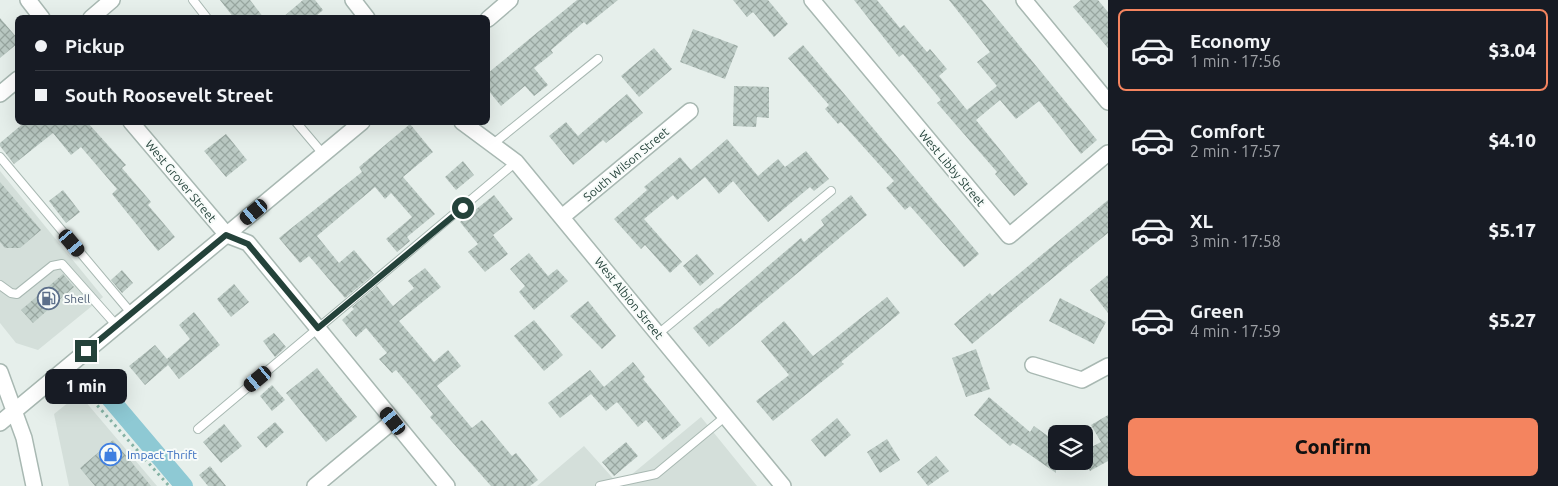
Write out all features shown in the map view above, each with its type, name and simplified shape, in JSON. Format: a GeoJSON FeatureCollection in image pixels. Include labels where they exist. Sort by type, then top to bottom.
{"type":"FeatureCollection","features":[{"type":"Feature","properties":{"kind":"street"},"geometry":{"type":"LineString","coordinates":[[28,0],[40,15]]}},
{"type":"Feature","properties":{"kind":"street"},"geometry":{"type":"LineString","coordinates":[[94,15],[112,0]]}},
{"type":"Feature","properties":{"kind":"street"},"geometry":{"type":"LineString","coordinates":[[352,0],[364,15]]}},
{"type":"Feature","properties":{"kind":"street"},"geometry":{"type":"LineString","coordinates":[[490,17],[510,0]]}},
{"type":"Feature","properties":{"kind":"street","name":"West Libby Street"},"geometry":{"type":"LineString","coordinates":[[812,0],[1009,236],[1108,153]]}},
{"type":"Feature","properties":{"kind":"street"},"geometry":{"type":"LineString","coordinates":[[1024,0],[1108,102]]}},
{"type":"Feature","properties":{"kind":"street"},"geometry":{"type":"LineString","coordinates":[[0,94],[15,82]]}},
{"type":"Feature","properties":{"kind":"street","name":"South Wilson Street"},"geometry":{"type":"LineString","coordinates":[[562,217],[690,111]]}},
{"type":"Feature","properties":{"kind":"street","name":"West Grover Street"},"geometry":{"type":"LineString","coordinates":[[134,125],[226,235],[248,244],[446,486]]}},
{"type":"Feature","properties":{"kind":"street"},"geometry":{"type":"LineString","coordinates":[[0,423],[359,125]]}},
{"type":"Feature","properties":{"kind":"street","name":"West Albion Street"},"geometry":{"type":"LineString","coordinates":[[466,125],[516,162],[784,486]]}},
{"type":"Feature","properties":{"kind":"street"},"geometry":{"type":"LineString","coordinates":[[1033,366],[1082,380],[1108,366]]}},
{"type":"Feature","properties":{"kind":"street"},"geometry":{"type":"LineString","coordinates":[[0,372],[24,438],[34,486]]}},
{"type":"Feature","properties":{"kind":"street"},"geometry":{"type":"LineString","coordinates":[[315,486],[393,421]]}},
{"type":"Feature","properties":{"kind":"lane"},"geometry":{"type":"LineString","coordinates":[[193,0],[205,15]]}},
{"type":"Feature","properties":{"kind":"lane"},"geometry":{"type":"LineString","coordinates":[[493,144],[598,60]]}},
{"type":"Feature","properties":{"kind":"lane"},"geometry":{"type":"LineString","coordinates":[[299,125],[324,155]]}},
{"type":"Feature","properties":{"kind":"lane"},"geometry":{"type":"LineString","coordinates":[[0,157],[132,314]]}},
{"type":"Feature","properties":{"kind":"lane"},"geometry":{"type":"LineString","coordinates":[[198,429],[516,162]]}},
{"type":"Feature","properties":{"kind":"lane"},"geometry":{"type":"LineString","coordinates":[[658,334],[831,191]]}},
{"type":"Feature","properties":{"kind":"lane"},"geometry":{"type":"LineString","coordinates":[[0,285],[11,293],[18,294],[52,266],[62,264],[117,326]]}},
{"type":"Feature","properties":{"kind":"lane"},"geometry":{"type":"LineString","coordinates":[[600,486],[656,474],[726,416]]}},
{"type":"Feature","properties":{"kind":"path"},"geometry":{"type":"LineString","coordinates":[[80,386],[169,486]]}},
{"type":"Feature","properties":{"kind":"shaded area"},"geometry":{"type":"Polygon","coordinates":[[[0,171],[103,297],[38,350],[16,343],[0,323],[0,171]]]}},
{"type":"Feature","properties":{"kind":"shaded area"},"geometry":{"type":"Polygon","coordinates":[[[79,394],[157,486],[69,486],[54,414],[79,394]]]}},
{"type":"Feature","properties":{"kind":"shaded area"},"geometry":{"type":"Polygon","coordinates":[[[701,417],[757,486],[537,486],[584,446],[619,485],[701,417]]]}},
{"type":"Feature","properties":{"kind":"building"},"geometry":{"type":"Polygon","coordinates":[[[220,0],[250,0],[262,15],[232,15],[220,0]]]}},
{"type":"Feature","properties":{"kind":"building"},"geometry":{"type":"Polygon","coordinates":[[[303,0],[315,0],[323,10],[317,15],[286,15],[303,0]]]}},
{"type":"Feature","properties":{"kind":"building"},"geometry":{"type":"Polygon","coordinates":[[[577,0],[618,0],[587,25],[584,22],[551,50],[553,53],[534,68],[548,85],[534,96],[525,86],[501,106],[490,92],[490,71],[577,0]]]}},
{"type":"Feature","properties":{"kind":"building"},"geometry":{"type":"Polygon","coordinates":[[[733,0],[768,0],[788,24],[774,37],[753,12],[747,17],[733,0]]]}},
{"type":"Feature","properties":{"kind":"building"},"geometry":{"type":"Polygon","coordinates":[[[854,0],[877,0],[900,28],[904,25],[927,52],[930,49],[947,69],[939,76],[967,110],[997,86],[977,62],[990,52],[949,0],[982,0],[1097,140],[1081,154],[1039,101],[1016,119],[1000,100],[976,120],[1028,184],[1014,196],[995,174],[997,172],[937,103],[941,100],[903,54],[899,57],[854,0]]]}},
{"type":"Feature","properties":{"kind":"building"},"geometry":{"type":"Polygon","coordinates":[[[1081,0],[1098,0],[1108,12],[1108,48],[1073,7],[1081,0]]]}},
{"type":"Feature","properties":{"kind":"building"},"geometry":{"type":"Polygon","coordinates":[[[0,18],[15,36],[15,46],[0,58],[0,18]]]}},
{"type":"Feature","properties":{"kind":"building"},"geometry":{"type":"Polygon","coordinates":[[[693,29],[738,46],[725,79],[680,62],[693,29]]]}},
{"type":"Feature","properties":{"kind":"building"},"geometry":{"type":"Polygon","coordinates":[[[803,45],[979,254],[964,267],[910,206],[905,210],[886,188],[894,181],[841,122],[838,124],[825,109],[829,105],[788,58],[803,45]]]}},
{"type":"Feature","properties":{"kind":"building"},"geometry":{"type":"Polygon","coordinates":[[[654,48],[672,69],[639,97],[621,76],[654,48]]]}},
{"type":"Feature","properties":{"kind":"building"},"geometry":{"type":"Polygon","coordinates":[[[734,86],[769,87],[769,118],[757,117],[756,127],[733,126],[734,86]]]}},
{"type":"Feature","properties":{"kind":"building"},"geometry":{"type":"Polygon","coordinates":[[[627,94],[643,113],[606,143],[603,140],[573,165],[549,136],[566,122],[578,136],[627,94]]]}},
{"type":"Feature","properties":{"kind":"building"},"geometry":{"type":"Polygon","coordinates":[[[21,125],[90,125],[126,165],[122,168],[151,202],[148,205],[175,237],[158,251],[112,194],[117,189],[81,147],[71,155],[53,133],[14,164],[0,146],[0,143],[21,125]]]}},
{"type":"Feature","properties":{"kind":"building"},"geometry":{"type":"Polygon","coordinates":[[[411,125],[433,152],[403,177],[435,214],[407,237],[410,241],[397,252],[386,239],[412,217],[391,193],[385,199],[375,187],[317,236],[339,263],[354,250],[374,274],[345,298],[309,256],[300,263],[279,238],[362,172],[359,167],[411,125]]]}},
{"type":"Feature","properties":{"kind":"building"},"geometry":{"type":"Polygon","coordinates":[[[226,134],[247,160],[226,177],[204,151],[226,134]]]}},
{"type":"Feature","properties":{"kind":"building"},"geometry":{"type":"Polygon","coordinates":[[[727,139],[758,176],[778,159],[785,167],[806,151],[829,179],[814,191],[810,187],[768,222],[733,181],[719,194],[705,177],[677,200],[673,195],[644,219],[682,262],[670,273],[645,245],[641,249],[614,219],[647,190],[644,187],[680,157],[691,170],[727,139]]]}},
{"type":"Feature","properties":{"kind":"building"},"geometry":{"type":"Polygon","coordinates":[[[463,161],[474,175],[456,190],[445,177],[463,161]]]}},
{"type":"Feature","properties":{"kind":"building"},"geometry":{"type":"Polygon","coordinates":[[[0,182],[41,230],[20,248],[5,248],[0,242],[0,182]]]}},
{"type":"Feature","properties":{"kind":"building"},"geometry":{"type":"Polygon","coordinates":[[[63,190],[80,212],[66,223],[49,201],[63,190]]]}},
{"type":"Feature","properties":{"kind":"building"},"geometry":{"type":"Polygon","coordinates":[[[494,195],[513,219],[493,235],[508,254],[485,272],[468,252],[478,244],[460,222],[494,195]]]}},
{"type":"Feature","properties":{"kind":"building"},"geometry":{"type":"Polygon","coordinates":[[[851,195],[867,215],[709,347],[693,328],[801,238],[804,242],[824,225],[821,220],[851,195]]]}},
{"type":"Feature","properties":{"kind":"building"},"geometry":{"type":"Polygon","coordinates":[[[1108,200],[1108,233],[972,344],[954,324],[990,293],[992,296],[1108,200]]]}},
{"type":"Feature","properties":{"kind":"building"},"geometry":{"type":"Polygon","coordinates":[[[529,253],[548,276],[557,269],[568,281],[534,310],[519,292],[525,286],[510,269],[529,253]]]}},
{"type":"Feature","properties":{"kind":"building"},"geometry":{"type":"Polygon","coordinates":[[[697,254],[714,274],[700,286],[683,266],[697,254]]]}},
{"type":"Feature","properties":{"kind":"building"},"geometry":{"type":"Polygon","coordinates":[[[425,268],[441,287],[399,321],[434,362],[448,350],[461,366],[437,386],[472,428],[482,420],[512,456],[516,453],[538,480],[530,486],[491,486],[430,417],[433,414],[396,370],[392,373],[379,359],[387,353],[366,328],[356,337],[342,320],[354,309],[352,307],[377,286],[393,306],[414,288],[408,281],[425,268]]]}},
{"type":"Feature","properties":{"kind":"building"},"geometry":{"type":"Polygon","coordinates":[[[122,270],[133,283],[122,293],[111,280],[122,270]]]}},
{"type":"Feature","properties":{"kind":"building","name":"Shell"},"geometry":{"type":"Polygon","coordinates":[[[63,274],[74,287],[33,323],[21,310],[63,274]]]}},
{"type":"Feature","properties":{"kind":"building"},"geometry":{"type":"Polygon","coordinates":[[[1108,275],[1108,313],[1090,290],[1108,275]]]}},
{"type":"Feature","properties":{"kind":"building"},"geometry":{"type":"Polygon","coordinates":[[[234,284],[249,302],[231,317],[217,299],[234,284]]]}},
{"type":"Feature","properties":{"kind":"building"},"geometry":{"type":"Polygon","coordinates":[[[887,297],[900,313],[841,362],[844,364],[773,421],[756,401],[789,375],[761,341],[784,321],[813,356],[887,297]]]}},
{"type":"Feature","properties":{"kind":"building"},"geometry":{"type":"Polygon","coordinates":[[[1060,298],[1106,322],[1094,344],[1049,321],[1060,298]]]}},
{"type":"Feature","properties":{"kind":"building"},"geometry":{"type":"Polygon","coordinates":[[[588,301],[616,336],[602,349],[570,316],[588,301]]]}},
{"type":"Feature","properties":{"kind":"building"},"geometry":{"type":"Polygon","coordinates":[[[194,312],[220,345],[179,379],[168,365],[145,385],[129,366],[155,345],[167,359],[190,339],[179,325],[194,312]]]}},
{"type":"Feature","properties":{"kind":"building"},"geometry":{"type":"Polygon","coordinates":[[[534,320],[563,355],[544,371],[514,336],[534,320]]]}},
{"type":"Feature","properties":{"kind":"building"},"geometry":{"type":"Polygon","coordinates":[[[274,333],[286,347],[275,357],[263,341],[274,333]]]}},
{"type":"Feature","properties":{"kind":"building"},"geometry":{"type":"Polygon","coordinates":[[[976,349],[990,389],[966,397],[952,358],[976,349]]]}},
{"type":"Feature","properties":{"kind":"building"},"geometry":{"type":"Polygon","coordinates":[[[633,362],[645,377],[643,379],[681,425],[663,440],[646,420],[638,427],[617,402],[606,411],[591,394],[560,418],[548,403],[590,370],[604,387],[633,362]]]}},
{"type":"Feature","properties":{"kind":"building"},"geometry":{"type":"Polygon","coordinates":[[[317,368],[357,417],[326,442],[286,393],[317,368]]]}},
{"type":"Feature","properties":{"kind":"building"},"geometry":{"type":"Polygon","coordinates":[[[272,385],[285,400],[272,411],[260,396],[272,385]]]}},
{"type":"Feature","properties":{"kind":"building"},"geometry":{"type":"Polygon","coordinates":[[[989,397],[1030,432],[1034,426],[1048,436],[1048,467],[1013,443],[1010,446],[974,415],[989,397]]]}},
{"type":"Feature","properties":{"kind":"building"},"geometry":{"type":"Polygon","coordinates":[[[1108,415],[1108,461],[1093,469],[1093,446],[1101,442],[1093,425],[1091,425],[1108,415]]]}},
{"type":"Feature","properties":{"kind":"building"},"geometry":{"type":"Polygon","coordinates":[[[837,418],[851,435],[825,457],[811,440],[837,418]]]}},
{"type":"Feature","properties":{"kind":"building"},"geometry":{"type":"Polygon","coordinates":[[[275,422],[284,432],[266,448],[257,437],[275,422]]]}},
{"type":"Feature","properties":{"kind":"building"},"geometry":{"type":"Polygon","coordinates":[[[224,424],[242,446],[221,463],[203,442],[224,424]]]}},
{"type":"Feature","properties":{"kind":"building"},"geometry":{"type":"Polygon","coordinates":[[[887,439],[900,460],[880,473],[867,452],[887,439]]]}},
{"type":"Feature","properties":{"kind":"building","name":"Impact Thrift"},"geometry":{"type":"Polygon","coordinates":[[[113,440],[151,486],[95,486],[80,468],[113,440]]]}},
{"type":"Feature","properties":{"kind":"building"},"geometry":{"type":"Polygon","coordinates":[[[626,442],[638,456],[614,476],[602,462],[626,442]]]}},
{"type":"Feature","properties":{"kind":"building"},"geometry":{"type":"Polygon","coordinates":[[[936,456],[949,471],[928,486],[917,472],[936,456]]]}},
{"type":"Feature","properties":{"kind":"building"},"geometry":{"type":"Polygon","coordinates":[[[210,466],[226,486],[208,486],[199,475],[210,466]]]}},
{"type":"Feature","properties":{"kind":"waterway"},"geometry":{"type":"LineString","coordinates":[[95,381],[184,486]]}},
{"type":"Feature","properties":{"kind":"place","name":"Shell"},"geometry":{"type":"Point","coordinates":[48,298]}},
{"type":"Feature","properties":{"kind":"place","name":"Impact Thrift"},"geometry":{"type":"Point","coordinates":[111,454]}},
{"type":"Feature","properties":{"kind":"route"},"geometry":{"type":"LineString","coordinates":[[86,351],[226,235],[248,244],[318,328],[463,208]]}}]}
